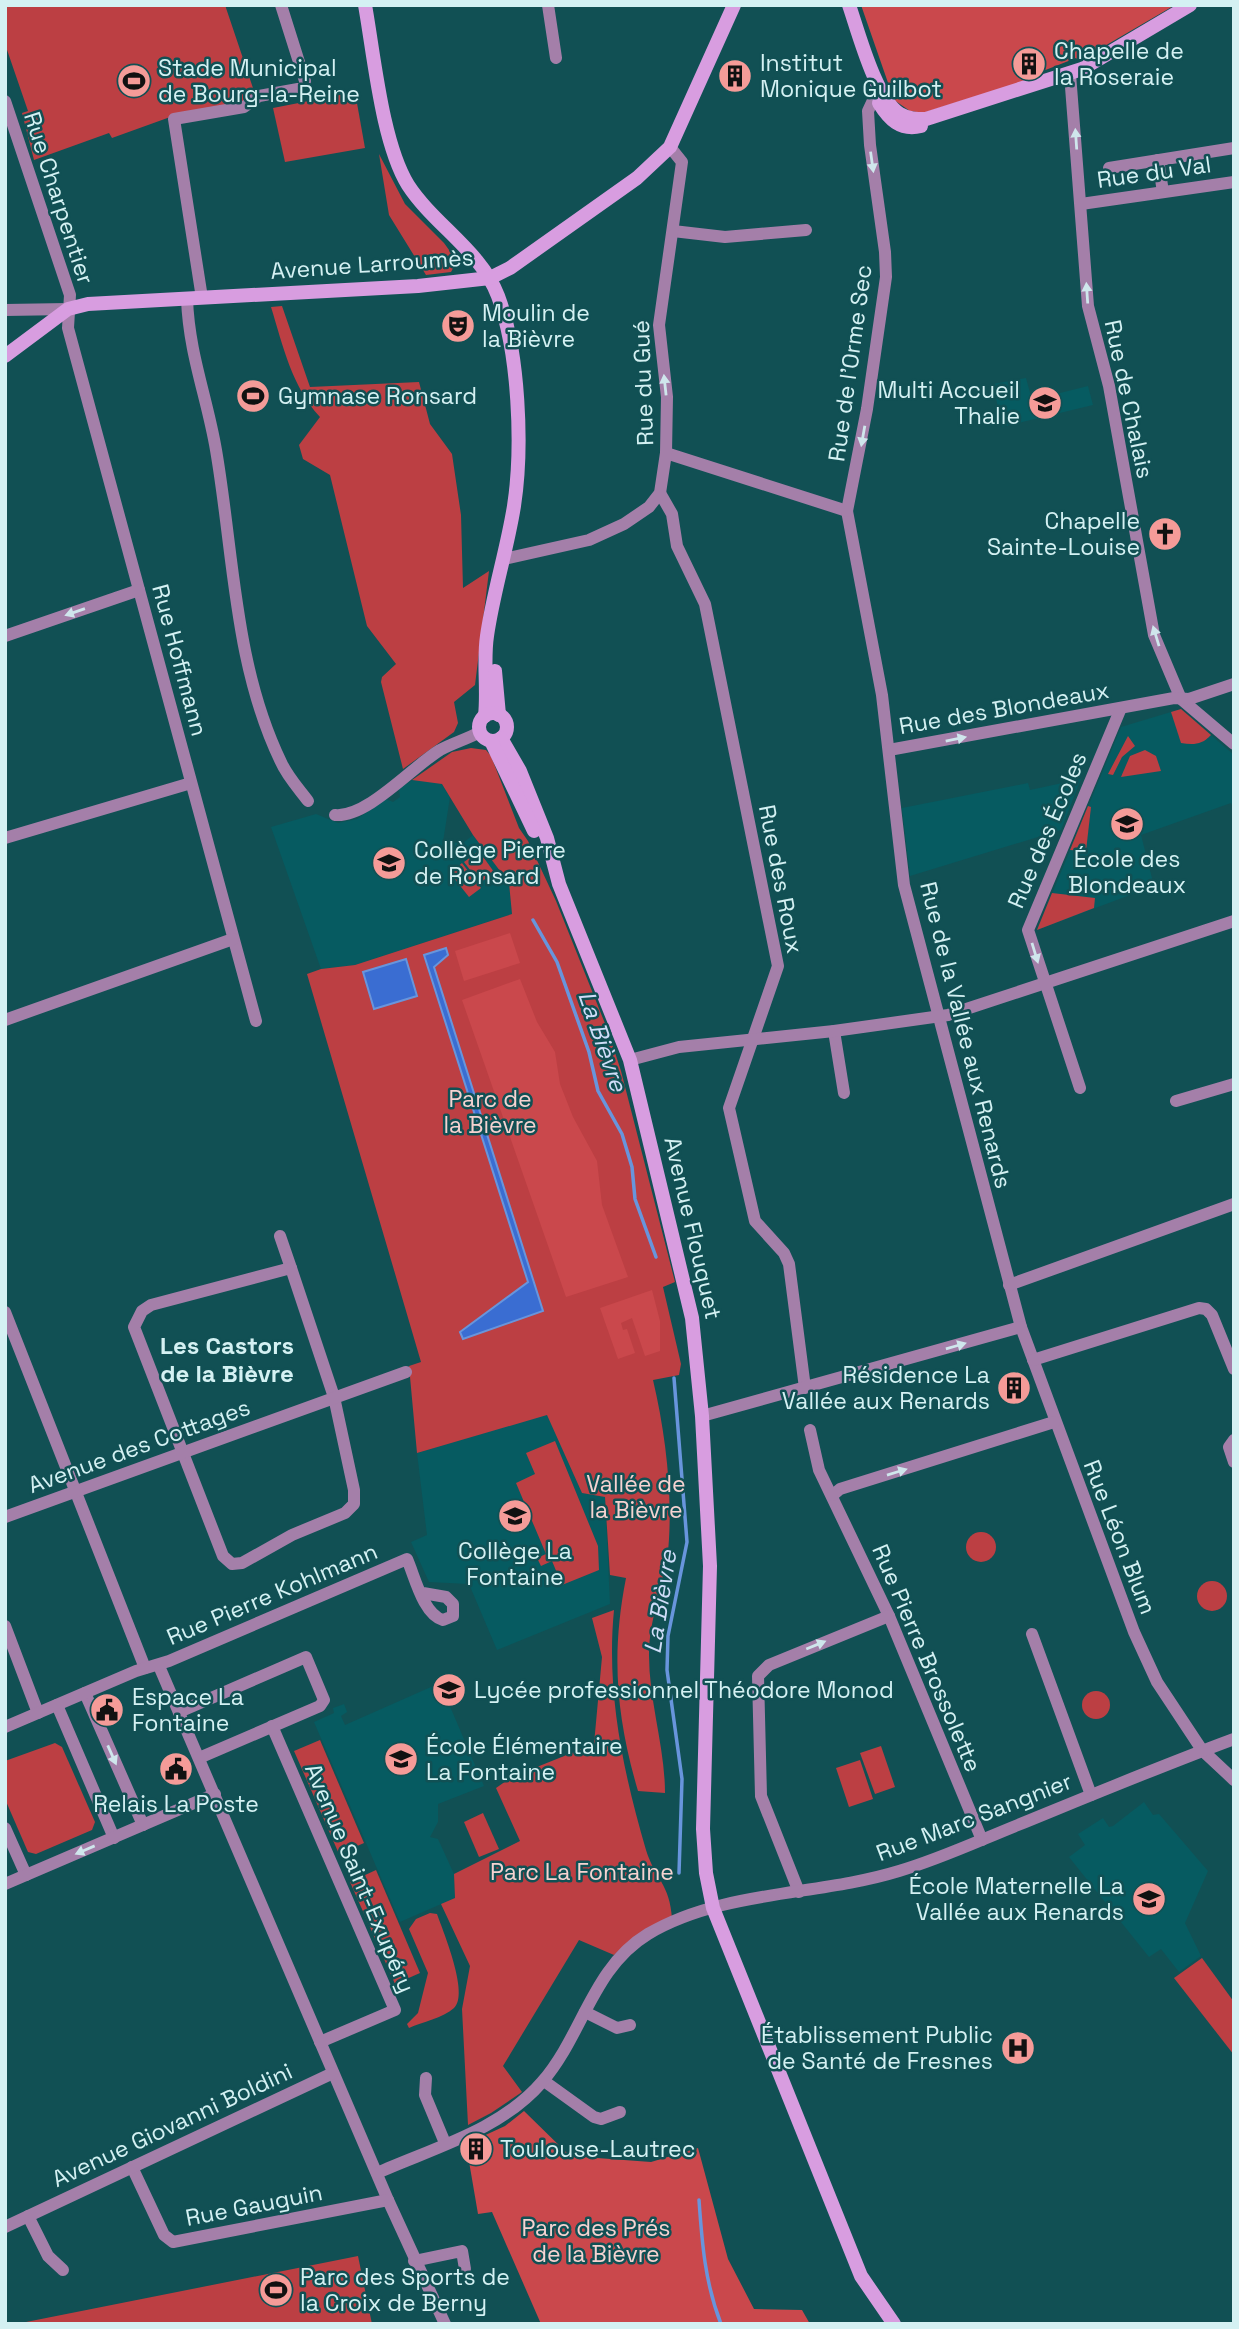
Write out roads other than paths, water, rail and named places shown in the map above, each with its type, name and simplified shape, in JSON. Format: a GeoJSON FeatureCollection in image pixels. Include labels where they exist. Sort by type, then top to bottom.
{"type":"FeatureCollection","features":[{"type":"Feature","properties":{"kind":"main road"},"geometry":{"type":"LineString","coordinates":[[365,5],[384,109],[399,166],[416,197],[490,278]]}},
{"type":"Feature","properties":{"kind":"main road","name":"Avenue Larroumès"},"geometry":{"type":"LineString","coordinates":[[68,309],[132,302],[490,278],[510,268],[637,178],[670,147],[734,5]]}},
{"type":"Feature","properties":{"kind":"main road"},"geometry":{"type":"LineString","coordinates":[[849,5],[865,51],[890,107],[900,115],[926,119],[947,115]]}},
{"type":"Feature","properties":{"kind":"main road"},"geometry":{"type":"LineString","coordinates":[[865,51],[875,96],[889,118],[898,125],[913,128],[1070,74],[1190,5]]}},
{"type":"Feature","properties":{"kind":"main road"},"geometry":{"type":"LineString","coordinates":[[453,282],[467,262],[465,249]]}},
{"type":"Feature","properties":{"kind":"main road","name":"Avenue Flouquet"},"geometry":{"type":"LineString","coordinates":[[490,278],[499,298],[510,352],[519,449],[514,505],[487,636],[492,715],[507,728],[490,737]]}},
{"type":"Feature","properties":{"kind":"main road"},"geometry":{"type":"LineString","coordinates":[[5,356],[68,309]]}},
{"type":"Feature","properties":{"kind":"main road","name":"Avenue Flouquet"},"geometry":{"type":"LineString","coordinates":[[492,715],[479,724],[490,737],[559,884],[629,1060],[683,1271],[692,1318],[702,1416],[710,1566],[704,1851],[713,1908],[861,2276],[892,2323]]}},
{"type":"Feature","properties":{"kind":"street"},"geometry":{"type":"LineString","coordinates":[[281,5],[302,85],[259,96],[244,107],[174,119],[194,299],[189,344],[211,421],[223,491],[232,580],[250,673],[281,764],[308,802]]}},
{"type":"Feature","properties":{"kind":"street"},"geometry":{"type":"LineString","coordinates":[[548,5],[556,58]]}},
{"type":"Feature","properties":{"kind":"street","name":"Rue de Chalais"},"geometry":{"type":"LineString","coordinates":[[1070,74],[1088,306],[1109,386],[1154,635],[1181,699],[1234,744]]}},
{"type":"Feature","properties":{"kind":"street","name":"Rue de l'Orme Sec"},"geometry":{"type":"LineString","coordinates":[[847,511],[867,409],[886,277],[869,134],[869,106],[875,96]]}},
{"type":"Feature","properties":{"kind":"street","name":"Rue Charpentier"},"geometry":{"type":"LineString","coordinates":[[5,101],[71,295],[68,309]]}},
{"type":"Feature","properties":{"kind":"street","name":"Rue du Gué"},"geometry":{"type":"LineString","coordinates":[[660,493],[666,453],[667,397],[659,325],[682,162],[670,147]]}},
{"type":"Feature","properties":{"kind":"street"},"geometry":{"type":"LineString","coordinates":[[1109,168],[1234,148]]}},
{"type":"Feature","properties":{"kind":"street"},"geometry":{"type":"LineString","coordinates":[[1158,160],[1163,192]]}},
{"type":"Feature","properties":{"kind":"street","name":"Rue du Val"},"geometry":{"type":"LineString","coordinates":[[1081,204],[1234,182]]}},
{"type":"Feature","properties":{"kind":"street"},"geometry":{"type":"LineString","coordinates":[[673,231],[725,237],[806,230]]}},
{"type":"Feature","properties":{"kind":"street"},"geometry":{"type":"LineString","coordinates":[[5,310],[68,309]]}},
{"type":"Feature","properties":{"kind":"street","name":"Rue Hoffmann"},"geometry":{"type":"LineString","coordinates":[[68,309],[68,328],[256,1021]]}},
{"type":"Feature","properties":{"kind":"street"},"geometry":{"type":"LineString","coordinates":[[666,453],[847,511]]}},
{"type":"Feature","properties":{"kind":"street"},"geometry":{"type":"LineString","coordinates":[[504,559],[589,540],[649,507],[660,493]]}},
{"type":"Feature","properties":{"kind":"street","name":"Rue des Roux"},"geometry":{"type":"LineString","coordinates":[[660,493],[672,514],[677,546],[705,604],[778,966],[730,1112],[755,1221],[784,1253],[789,1265],[805,1388]]}},
{"type":"Feature","properties":{"kind":"street","name":"Rue des Blondeaux"},"geometry":{"type":"LineString","coordinates":[[847,511],[889,750],[1181,699],[1234,684]]}},
{"type":"Feature","properties":{"kind":"street"},"geometry":{"type":"LineString","coordinates":[[5,636],[139,590]]}},
{"type":"Feature","properties":{"kind":"street","name":"Rue des Écoles"},"geometry":{"type":"LineString","coordinates":[[1080,1088],[1028,930],[1121,708]]}},
{"type":"Feature","properties":{"kind":"street"},"geometry":{"type":"LineString","coordinates":[[335,815],[343,816],[363,807],[442,749],[490,737]]}},
{"type":"Feature","properties":{"kind":"street","name":"Rue de la Vallée aux Renards"},"geometry":{"type":"LineString","coordinates":[[889,750],[904,885],[1021,1327]]}},
{"type":"Feature","properties":{"kind":"street"},"geometry":{"type":"LineString","coordinates":[[5,838],[191,783]]}},
{"type":"Feature","properties":{"kind":"street"},"geometry":{"type":"LineString","coordinates":[[629,1060],[679,1047],[938,1017],[1045,985],[1234,921]]}},
{"type":"Feature","properties":{"kind":"street"},"geometry":{"type":"LineString","coordinates":[[5,1020],[233,939]]}},
{"type":"Feature","properties":{"kind":"street"},"geometry":{"type":"LineString","coordinates":[[834,1031],[844,1093]]}},
{"type":"Feature","properties":{"kind":"street"},"geometry":{"type":"LineString","coordinates":[[1176,1101],[1232,1088]]}},
{"type":"Feature","properties":{"kind":"street"},"geometry":{"type":"LineString","coordinates":[[1009,1285],[1234,1204]]}},
{"type":"Feature","properties":{"kind":"street"},"geometry":{"type":"LineString","coordinates":[[279,1236],[291,1268],[334,1398],[354,1490],[354,1504],[345,1513],[292,1535],[242,1563],[232,1564],[223,1556],[136,1337],[136,1319],[151,1305],[291,1268]]}},
{"type":"Feature","properties":{"kind":"street"},"geometry":{"type":"LineString","coordinates":[[1033,1360],[1199,1308],[1206,1309],[1212,1315],[1234,1368]]}},
{"type":"Feature","properties":{"kind":"street"},"geometry":{"type":"LineString","coordinates":[[5,1312],[145,1668]]}},
{"type":"Feature","properties":{"kind":"street"},"geometry":{"type":"LineString","coordinates":[[702,1416],[1021,1327]]}},
{"type":"Feature","properties":{"kind":"street","name":"Rue Léon Blum"},"geometry":{"type":"LineString","coordinates":[[1021,1327],[1134,1632],[1157,1682],[1202,1751],[1234,1780]]}},
{"type":"Feature","properties":{"kind":"street","name":"Avenue des Cottages"},"geometry":{"type":"LineString","coordinates":[[5,1517],[78,1493],[181,1451],[405,1372]]}},
{"type":"Feature","properties":{"kind":"street"},"geometry":{"type":"LineString","coordinates":[[833,1495],[840,1489],[1054,1422]]}},
{"type":"Feature","properties":{"kind":"street","name":"Rue Pierre Brossolette"},"geometry":{"type":"LineString","coordinates":[[810,1430],[819,1470],[889,1616],[982,1840]]}},
{"type":"Feature","properties":{"kind":"street"},"geometry":{"type":"LineString","coordinates":[[1234,1440],[1228,1447],[1234,1462]]}},
{"type":"Feature","properties":{"kind":"street","name":"Rue Pierre Kohlmann"},"geometry":{"type":"LineString","coordinates":[[159,1665],[407,1559],[423,1593]]}},
{"type":"Feature","properties":{"kind":"street"},"geometry":{"type":"LineString","coordinates":[[799,1892],[761,1796],[758,1676],[769,1665],[889,1616]]}},
{"type":"Feature","properties":{"kind":"street"},"geometry":{"type":"LineString","coordinates":[[6,1633],[38,1713]]}},
{"type":"Feature","properties":{"kind":"street"},"geometry":{"type":"LineString","coordinates":[[1032,1634],[1091,1795]]}},
{"type":"Feature","properties":{"kind":"street"},"geometry":{"type":"LineString","coordinates":[[179,1712],[306,1657],[323,1703],[199,1758]]}},
{"type":"Feature","properties":{"kind":"street"},"geometry":{"type":"LineString","coordinates":[[5,1727],[145,1668],[159,1665],[414,2261],[445,2324]]}},
{"type":"Feature","properties":{"kind":"street"},"geometry":{"type":"LineString","coordinates":[[85,1693],[142,1825]]}},
{"type":"Feature","properties":{"kind":"street"},"geometry":{"type":"LineString","coordinates":[[57,1705],[114,1838]]}},
{"type":"Feature","properties":{"kind":"street","name":"Avenue Saint-Exupéry"},"geometry":{"type":"LineString","coordinates":[[272,1726],[395,2010],[320,2042]]}},
{"type":"Feature","properties":{"kind":"street","name":"Rue Marc Sangnier"},"geometry":{"type":"LineString","coordinates":[[377,2173],[499,2119],[523,2103],[544,2081],[565,2051],[606,1972],[628,1947],[652,1932],[713,1908],[897,1872],[1234,1739]]}},
{"type":"Feature","properties":{"kind":"street"},"geometry":{"type":"LineString","coordinates":[[5,1884],[215,1794]]}},
{"type":"Feature","properties":{"kind":"street"},"geometry":{"type":"LineString","coordinates":[[5,1828],[26,1875]]}},
{"type":"Feature","properties":{"kind":"street"},"geometry":{"type":"LineString","coordinates":[[585,2012],[617,2028],[630,2025]]}},
{"type":"Feature","properties":{"kind":"street","name":"Avenue Giovanni Boldini"},"geometry":{"type":"LineString","coordinates":[[5,2227],[333,2073]]}},
{"type":"Feature","properties":{"kind":"street"},"geometry":{"type":"LineString","coordinates":[[426,2078],[425,2095],[446,2143]]}},
{"type":"Feature","properties":{"kind":"street"},"geometry":{"type":"LineString","coordinates":[[544,2081],[594,2117],[601,2119],[620,2112]]}},
{"type":"Feature","properties":{"kind":"street","name":"Rue Gauguin"},"geometry":{"type":"LineString","coordinates":[[132,2167],[163,2235],[173,2242],[388,2200]]}},
{"type":"Feature","properties":{"kind":"street"},"geometry":{"type":"LineString","coordinates":[[29,2216],[48,2256],[63,2270]]}},
{"type":"Feature","properties":{"kind":"street"},"geometry":{"type":"LineString","coordinates":[[414,2261],[461,2251],[465,2269]]}},
{"type":"Feature","properties":{"kind":"water"},"geometry":{"type":"Polygon","coordinates":[[[446,948],[448,955],[434,967],[543,1311],[463,1339],[460,1332],[528,1282],[424,955],[446,948]]]}},
{"type":"Feature","properties":{"kind":"water"},"geometry":{"type":"Polygon","coordinates":[[[406,959],[417,996],[374,1009],[363,972],[406,959]]]}},
{"type":"Feature","properties":{"kind":"waterway","name":"La Bièvre"},"geometry":{"type":"LineString","coordinates":[[533,920],[557,962],[589,1052],[598,1091],[622,1134],[632,1167],[635,1199],[656,1257]]}},
{"type":"Feature","properties":{"kind":"waterway","name":"La Bièvre"},"geometry":{"type":"LineString","coordinates":[[674,1378],[687,1542],[668,1636],[667,1670],[682,1779],[679,1873]]}},
{"type":"Feature","properties":{"kind":"waterway","name":"La Bièvre"},"geometry":{"type":"LineString","coordinates":[[699,2200],[708,2278],[721,2324]]}},
{"type":"Feature","properties":{"kind":"place","name":"Chapelle de la Roseraie"},"geometry":{"type":"Point","coordinates":[1029,64]}},
{"type":"Feature","properties":{"kind":"place","name":"Institut Monique Guilbot"},"geometry":{"type":"Point","coordinates":[735,76]}},
{"type":"Feature","properties":{"kind":"place","name":"Stade Municipal de Bourg-la-Reine"},"geometry":{"type":"Point","coordinates":[134,81]}},
{"type":"Feature","properties":{"kind":"place","name":"Moulin de la Bièvre"},"geometry":{"type":"Point","coordinates":[458,326]}},
{"type":"Feature","properties":{"kind":"place","name":"Gymnase Ronsard"},"geometry":{"type":"Point","coordinates":[253,396]}},
{"type":"Feature","properties":{"kind":"place","name":"Multi Accueil Thalie"},"geometry":{"type":"Point","coordinates":[1045,403]}},
{"type":"Feature","properties":{"kind":"place","name":"Chapelle Sainte-Louise"},"geometry":{"type":"Point","coordinates":[1165,534]}},
{"type":"Feature","properties":{"kind":"place","name":"École des Blondeaux"},"geometry":{"type":"Point","coordinates":[1127,824]}},
{"type":"Feature","properties":{"kind":"place","name":"Collège Pierre de Ronsard"},"geometry":{"type":"Point","coordinates":[389,863]}},
{"type":"Feature","properties":{"kind":"place","name":"Résidence La Vallée aux Renards"},"geometry":{"type":"Point","coordinates":[1014,1388]}},
{"type":"Feature","properties":{"kind":"place","name":"Collège La Fontaine"},"geometry":{"type":"Point","coordinates":[515,1516]}},
{"type":"Feature","properties":{"kind":"place","name":"Lycée professionnel Théodore Monod"},"geometry":{"type":"Point","coordinates":[449,1690]}},
{"type":"Feature","properties":{"kind":"place","name":"Espace La Fontaine"},"geometry":{"type":"Point","coordinates":[107,1710]}},
{"type":"Feature","properties":{"kind":"place","name":"École Élémentaire La Fontaine"},"geometry":{"type":"Point","coordinates":[401,1759]}},
{"type":"Feature","properties":{"kind":"place","name":"Relais La Poste"},"geometry":{"type":"Point","coordinates":[176,1769]}},
{"type":"Feature","properties":{"kind":"place","name":"École Maternelle La Vallée aux Renards"},"geometry":{"type":"Point","coordinates":[1149,1899]}},
{"type":"Feature","properties":{"kind":"place","name":"Établissement Public de Santé de Fresnes"},"geometry":{"type":"Point","coordinates":[1018,2048]}},
{"type":"Feature","properties":{"kind":"place","name":"Toulouse-Lautrec"},"geometry":{"type":"Point","coordinates":[476,2149]}},
{"type":"Feature","properties":{"kind":"place","name":"Parc des Sports de la Croix de Berny"},"geometry":{"type":"Point","coordinates":[276,2290]}},
{"type":"Feature","properties":{"kind":"district","name":"Les Castors de la Bièvre"},"geometry":{"type":"Point","coordinates":[227,1359]}},
{"type":"Feature","properties":{"kind":"park label","name":"Parc de la Bièvre"},"geometry":{"type":"Point","coordinates":[490,1112]}},
{"type":"Feature","properties":{"kind":"park label","name":"Vallée de la Bièvre"},"geometry":{"type":"Point","coordinates":[636,1497]}},
{"type":"Feature","properties":{"kind":"park label","name":"Parc La Fontaine"},"geometry":{"type":"Point","coordinates":[582,1872]}},
{"type":"Feature","properties":{"kind":"park label","name":"Parc des Prés de la Bièvre"},"geometry":{"type":"Point","coordinates":[596,2241]}}]}
